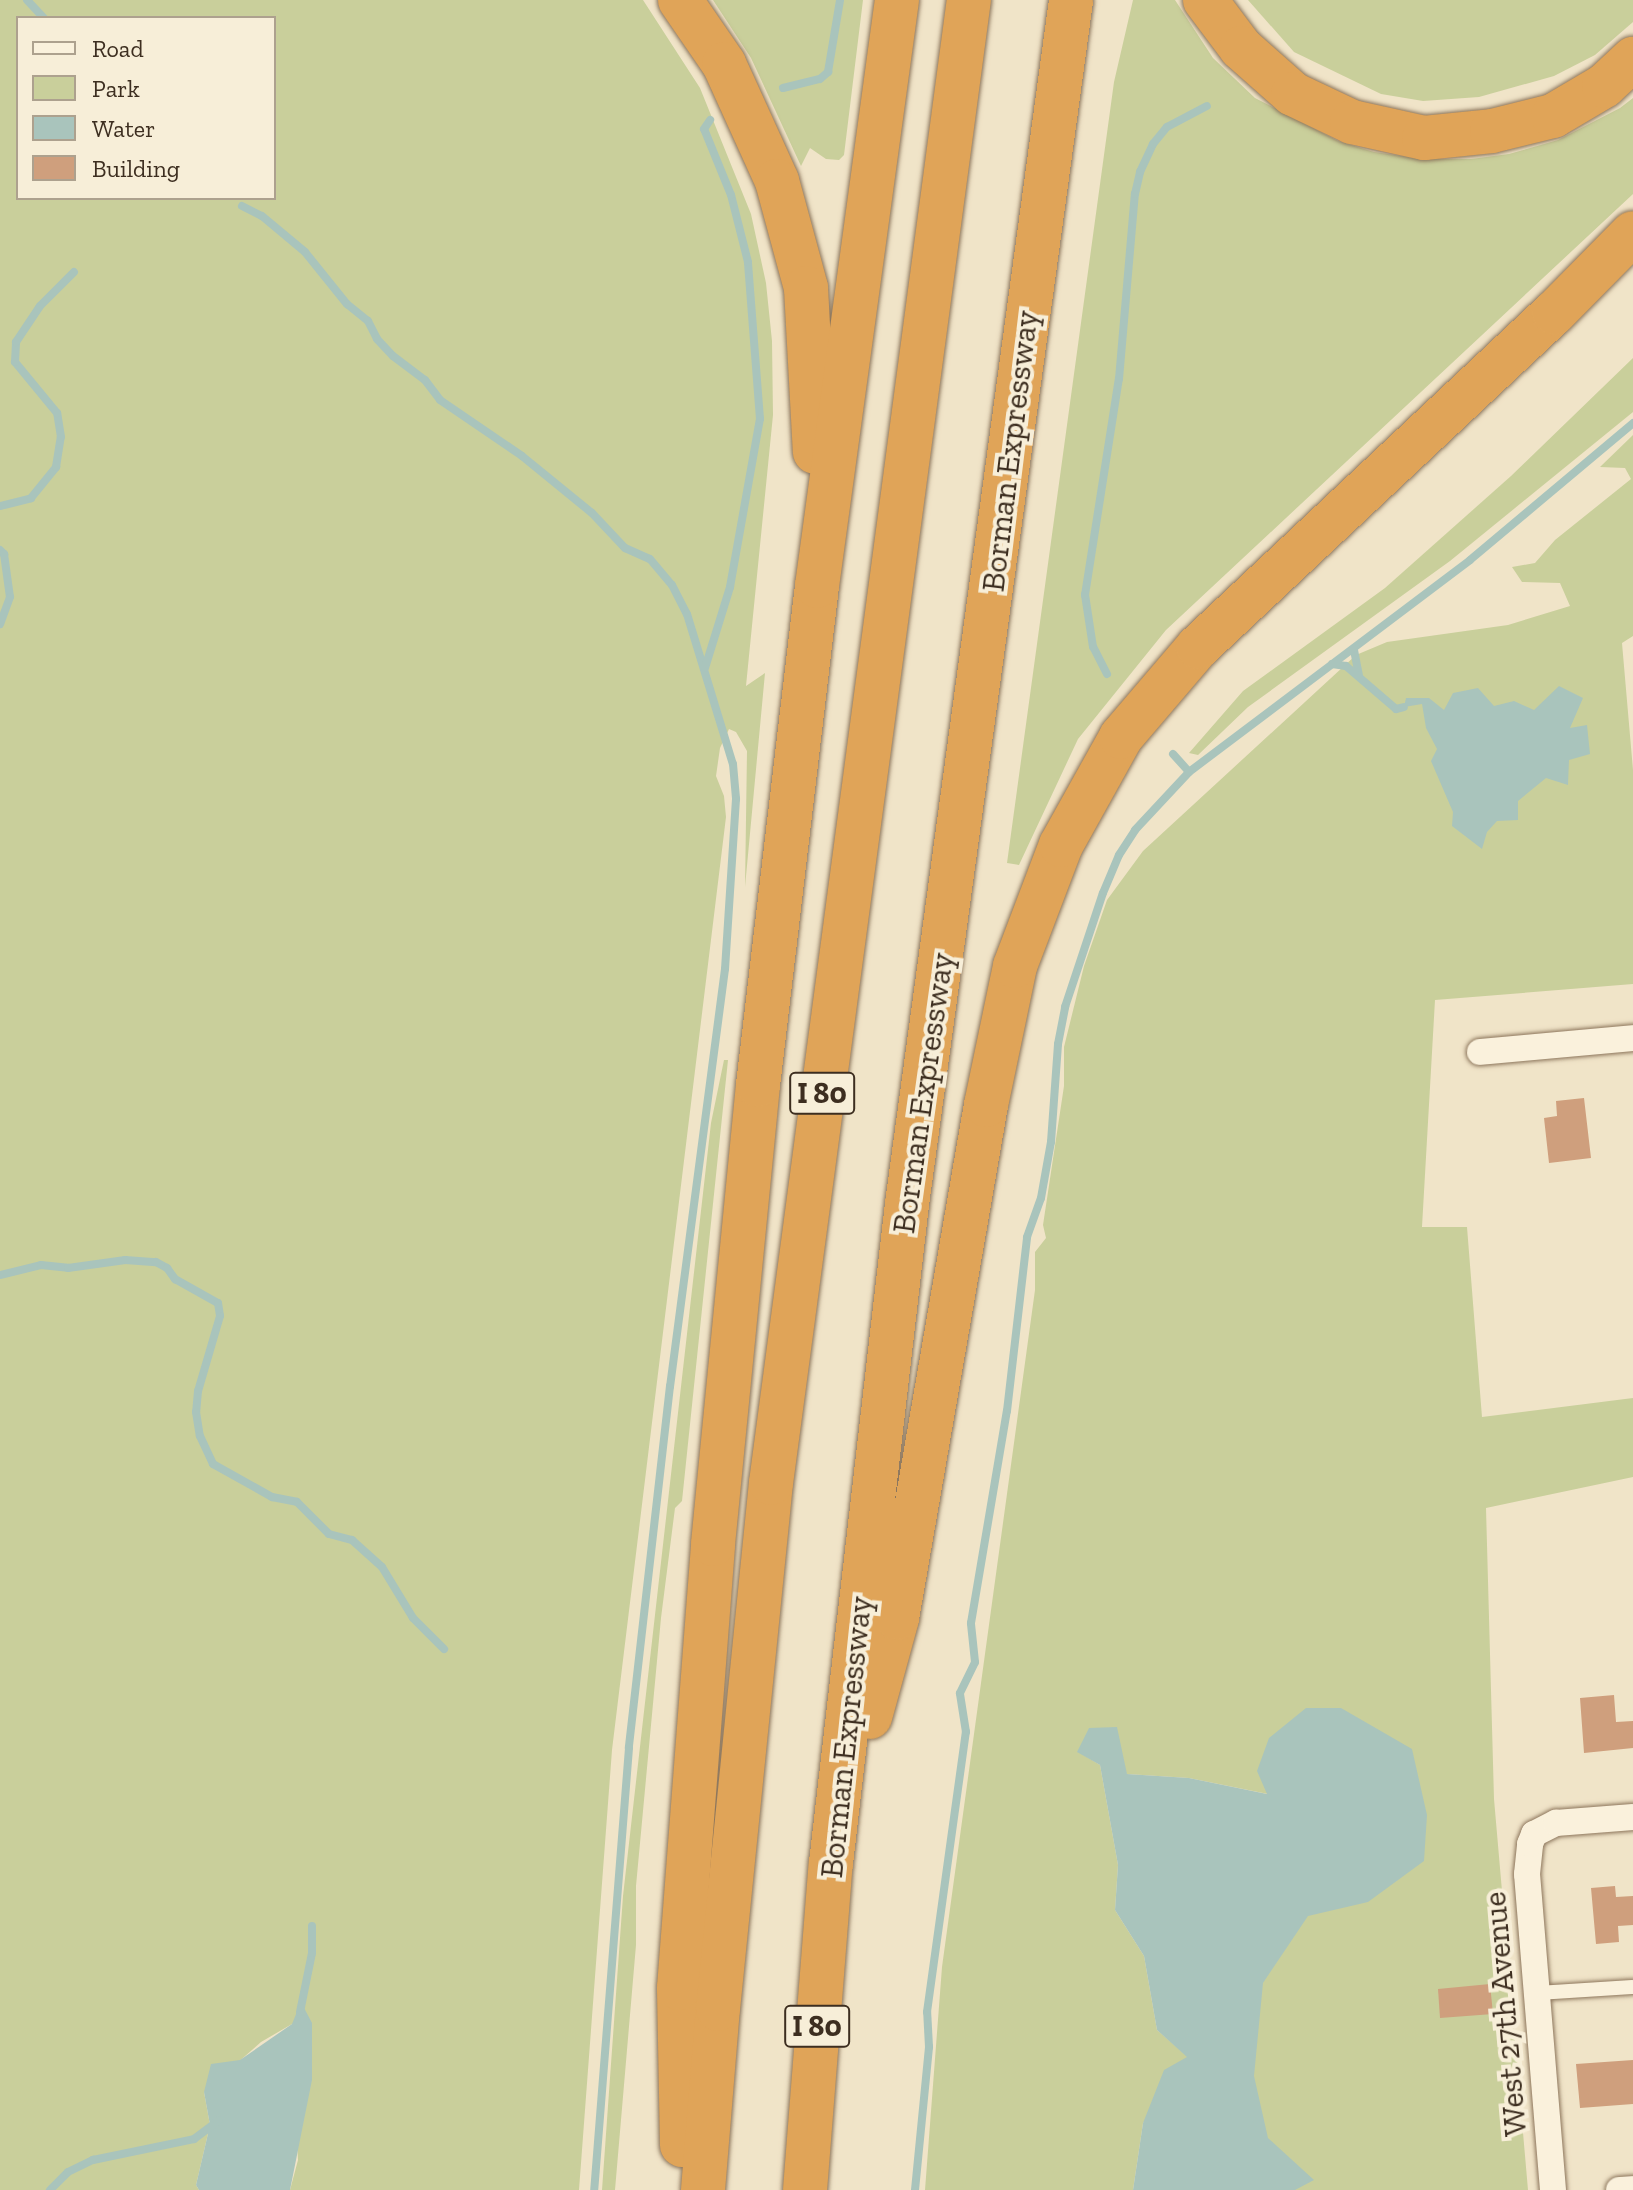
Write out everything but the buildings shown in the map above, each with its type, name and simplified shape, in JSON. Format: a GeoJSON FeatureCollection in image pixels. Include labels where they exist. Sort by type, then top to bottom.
{"type":"FeatureCollection","features":[{"type":"Feature","properties":{"kind":"highway"},"geometry":{"type":"LineString","coordinates":[[680,0],[724,64],[777,181],[806,288],[813,393],[817,586]]}},
{"type":"Feature","properties":{"kind":"highway"},"geometry":{"type":"LineString","coordinates":[[682,2190],[679,1988],[713,1544],[758,1085],[817,586],[897,0]]}},
{"type":"Feature","properties":{"kind":"highway","name":"I 80"},"geometry":{"type":"LineString","coordinates":[[703,2190],[719,1994],[771,1483],[969,0]]}},
{"type":"Feature","properties":{"kind":"highway","name":"Borman Expressway"},"geometry":{"type":"LineString","coordinates":[[805,2190],[831,1863],[907,1204],[1071,0]]}},
{"type":"Feature","properties":{"kind":"highway"},"geometry":{"type":"LineString","coordinates":[[1205,0],[1241,48],[1293,94],[1352,122],[1424,138],[1492,131],[1553,116],[1604,86],[1633,59]]}},
{"type":"Feature","properties":{"kind":"highway"},"geometry":{"type":"LineString","coordinates":[[831,1863],[897,1618],[986,1105],[1015,966],[1061,845],[1121,737],[1198,647],[1554,313],[1633,233]]}},
{"type":"Feature","properties":{"kind":"street"},"geometry":{"type":"LineString","coordinates":[[1480,1052],[1633,1038]]}},
{"type":"Feature","properties":{"kind":"street","name":"West 27th Avenue"},"geometry":{"type":"LineString","coordinates":[[1553,2190],[1527,1858],[1534,1834],[1556,1823],[1633,1817]]}},
{"type":"Feature","properties":{"kind":"street"},"geometry":{"type":"LineString","coordinates":[[1619,2190],[1633,2189]]}},
{"type":"Feature","properties":{"kind":"lane"},"geometry":{"type":"LineString","coordinates":[[1537,1993],[1633,1987]]}},
{"type":"Feature","properties":{"kind":"green space"},"geometry":{"type":"Polygon","coordinates":[[[0,0],[643,0],[700,88],[751,214],[766,283],[772,341],[773,415],[746,686],[765,673],[745,887],[747,751],[736,732],[729,729],[720,748],[716,776],[724,796],[726,817],[612,1750],[579,2190],[290,2190],[298,2160],[292,2024],[261,2042],[204,2092],[210,2125],[196,2185],[199,2190],[0,2190],[0,0]]]}},
{"type":"Feature","properties":{"kind":"green space"},"geometry":{"type":"Polygon","coordinates":[[[713,0],[863,0],[844,155],[839,160],[826,159],[810,148],[801,166],[751,58],[713,0]]]}},
{"type":"Feature","properties":{"kind":"green space"},"geometry":{"type":"Polygon","coordinates":[[[1133,0],[1175,0],[1213,58],[1255,98],[1338,141],[1374,152],[1423,159],[1471,159],[1509,154],[1558,140],[1633,98],[1633,194],[1166,630],[1078,739],[1019,865],[1007,863],[1114,82],[1133,0]]]}},
{"type":"Feature","properties":{"kind":"green space"},"geometry":{"type":"Polygon","coordinates":[[[1248,0],[1633,0],[1633,22],[1595,55],[1554,76],[1479,97],[1423,101],[1381,94],[1294,52],[1248,0]]]}},
{"type":"Feature","properties":{"kind":"green space"},"geometry":{"type":"Polygon","coordinates":[[[1633,358],[1633,412],[1450,561],[1248,707],[1198,755],[1189,753],[1243,691],[1385,588],[1511,476],[1633,358]]]}},
{"type":"Feature","properties":{"kind":"green space"},"geometry":{"type":"Polygon","coordinates":[[[1633,435],[1633,636],[1622,643],[1633,770],[1633,984],[1435,1000],[1422,1227],[1467,1227],[1482,1417],[1633,1398],[1633,1477],[1486,1508],[1494,1799],[1528,2190],[1290,2190],[1238,2172],[1268,1794],[1189,1778],[1127,1774],[1077,1751],[1100,1765],[1118,1865],[1115,1910],[1144,1956],[1157,2030],[1188,2057],[1143,2123],[1133,2190],[925,2190],[942,1967],[1035,1290],[1035,1252],[1046,1238],[1043,1225],[1064,1086],[1064,1047],[1084,966],[1107,900],[1143,851],[1356,655],[1387,642],[1508,625],[1570,606],[1560,583],[1522,582],[1512,567],[1535,563],[1555,540],[1631,479],[1625,468],[1600,467],[1633,435]]]}},
{"type":"Feature","properties":{"kind":"green space"},"geometry":{"type":"Polygon","coordinates":[[[724,1060],[728,1060],[682,1501],[675,1508],[661,1618],[636,1886],[636,1945],[615,2190],[602,2190],[623,1896],[711,1123],[724,1060]]]}},
{"type":"Feature","properties":{"kind":"water"},"geometry":{"type":"Polygon","coordinates":[[[1559,686],[1583,698],[1570,728],[1587,725],[1590,754],[1569,760],[1568,785],[1546,778],[1518,801],[1518,820],[1497,821],[1487,832],[1482,849],[1452,826],[1453,812],[1431,761],[1437,749],[1426,728],[1422,704],[1404,707],[1406,698],[1429,698],[1444,710],[1453,693],[1478,688],[1494,706],[1514,701],[1534,710],[1559,686]]]}},
{"type":"Feature","properties":{"kind":"water"},"geometry":{"type":"Polygon","coordinates":[[[1306,1708],[1341,1708],[1412,1749],[1427,1815],[1424,1861],[1368,1902],[1308,1916],[1263,1983],[1254,2076],[1268,2138],[1314,2180],[1295,2190],[1133,2190],[1143,2123],[1164,2070],[1187,2057],[1157,2030],[1144,1956],[1115,1910],[1118,1865],[1100,1765],[1077,1752],[1089,1728],[1117,1727],[1127,1774],[1189,1778],[1267,1794],[1257,1771],[1269,1738],[1306,1708]]]}},
{"type":"Feature","properties":{"kind":"water"},"geometry":{"type":"Polygon","coordinates":[[[301,2002],[312,2023],[312,2080],[290,2190],[199,2190],[196,2185],[210,2125],[204,2092],[211,2064],[240,2060],[292,2024],[301,2002]]]}},
{"type":"Feature","properties":{"kind":"waterway"},"geometry":{"type":"LineString","coordinates":[[27,0],[42,16]]}},
{"type":"Feature","properties":{"kind":"waterway"},"geometry":{"type":"LineString","coordinates":[[783,88],[820,79],[828,72],[840,0]]}},
{"type":"Feature","properties":{"kind":"waterway"},"geometry":{"type":"LineString","coordinates":[[1107,674],[1093,647],[1085,595],[1119,379],[1135,194],[1140,172],[1153,144],[1167,127],[1207,106]]}},
{"type":"Feature","properties":{"kind":"waterway"},"geometry":{"type":"LineString","coordinates":[[705,668],[730,587],[760,419],[748,262],[731,195],[704,129],[710,120]]}},
{"type":"Feature","properties":{"kind":"waterway"},"geometry":{"type":"LineString","coordinates":[[242,206],[262,216],[305,252],[347,304],[368,321],[377,339],[393,356],[425,380],[440,400],[522,456],[592,513],[625,548],[650,559],[672,585],[687,614],[733,764],[736,799],[725,969],[670,1386],[629,1748],[594,2190]]}},
{"type":"Feature","properties":{"kind":"waterway"},"geometry":{"type":"LineString","coordinates":[[0,506],[31,498],[56,467],[61,437],[57,413],[15,362],[16,342],[40,306],[74,272]]}},
{"type":"Feature","properties":{"kind":"waterway"},"geometry":{"type":"LineString","coordinates":[[915,2190],[929,2047],[927,2012],[966,1732],[960,1693],[975,1662],[971,1623],[1007,1411],[1027,1237],[1041,1198],[1051,1142],[1058,1044],[1065,1007],[1103,893],[1119,855],[1135,830],[1189,772],[1470,560],[1633,423]]}},
{"type":"Feature","properties":{"kind":"waterway"},"geometry":{"type":"LineString","coordinates":[[0,550],[4,554],[10,597],[0,624]]}},
{"type":"Feature","properties":{"kind":"waterway"},"geometry":{"type":"LineString","coordinates":[[1354,650],[1359,675]]}},
{"type":"Feature","properties":{"kind":"waterway"},"geometry":{"type":"LineString","coordinates":[[1332,664],[1346,666],[1396,709],[1404,707]]}},
{"type":"Feature","properties":{"kind":"waterway"},"geometry":{"type":"LineString","coordinates":[[1173,754],[1189,772]]}},
{"type":"Feature","properties":{"kind":"waterway"},"geometry":{"type":"LineString","coordinates":[[0,1275],[41,1265],[68,1268],[125,1260],[156,1262],[167,1268],[175,1279],[218,1303],[220,1316],[198,1391],[196,1412],[200,1436],[213,1464],[272,1497],[297,1502],[329,1534],[352,1540],[382,1567],[413,1618],[444,1649]]}},
{"type":"Feature","properties":{"kind":"waterway"},"geometry":{"type":"LineString","coordinates":[[300,2012],[312,1953],[312,1926]]}},
{"type":"Feature","properties":{"kind":"waterway"},"geometry":{"type":"LineString","coordinates":[[50,2190],[68,2172],[93,2160],[194,2139],[219,2120]]}}]}
